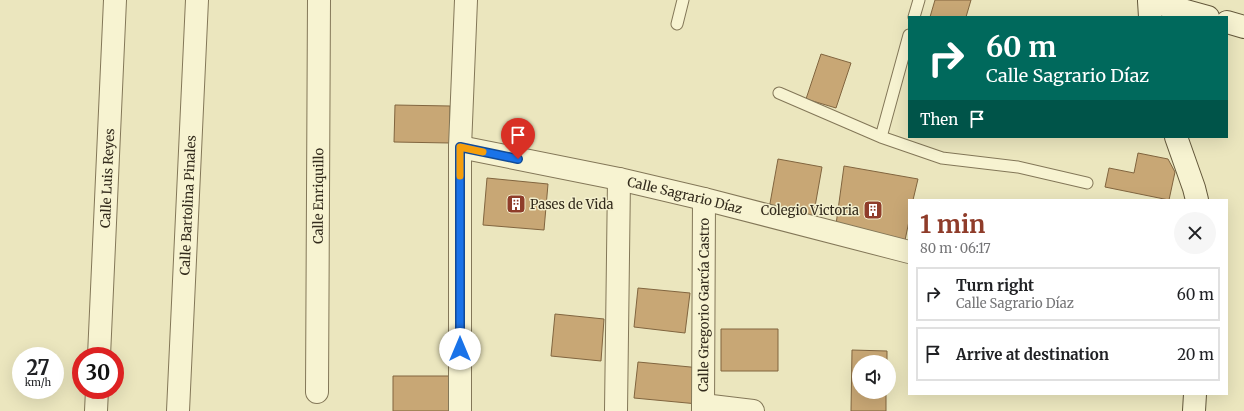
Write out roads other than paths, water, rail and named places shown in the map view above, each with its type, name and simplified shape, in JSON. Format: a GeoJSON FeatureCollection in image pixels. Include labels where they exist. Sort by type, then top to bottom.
{"type":"FeatureCollection","features":[{"type":"Feature","properties":{"kind":"street","name":"Calle Luis Reyes"},"geometry":{"type":"LineString","coordinates":[[99,347],[115,0]]}},
{"type":"Feature","properties":{"kind":"street","name":"Calle Bartolina Pinales"},"geometry":{"type":"LineString","coordinates":[[178,411],[197,0]]}},
{"type":"Feature","properties":{"kind":"street","name":"Calle Enriquillo"},"geometry":{"type":"LineString","coordinates":[[317,392],[319,0]]}},
{"type":"Feature","properties":{"kind":"street"},"geometry":{"type":"LineString","coordinates":[[460,411],[460,147],[466,0]]}},
{"type":"Feature","properties":{"kind":"street"},"geometry":{"type":"LineString","coordinates":[[1148,4],[1203,16]]}},
{"type":"Feature","properties":{"kind":"street"},"geometry":{"type":"LineString","coordinates":[[1228,22],[1244,27]]}},
{"type":"Feature","properties":{"kind":"street"},"geometry":{"type":"LineString","coordinates":[[1176,138],[1197,199]]}},
{"type":"Feature","properties":{"kind":"street","name":"Calle Sagrario Díaz"},"geometry":{"type":"LineString","coordinates":[[460,147],[619,179],[704,199],[908,252]]}},
{"type":"Feature","properties":{"kind":"street"},"geometry":{"type":"LineString","coordinates":[[616,411],[619,179]]}},
{"type":"Feature","properties":{"kind":"street","name":"Calle Gregorio García Castro"},"geometry":{"type":"LineString","coordinates":[[703,408],[704,199]]}},
{"type":"Feature","properties":{"kind":"street"},"geometry":{"type":"LineString","coordinates":[[1194,411],[1195,395]]}},
{"type":"Feature","properties":{"kind":"street"},"geometry":{"type":"LineString","coordinates":[[96,411],[97,399]]}},
{"type":"Feature","properties":{"kind":"street"},"geometry":{"type":"LineString","coordinates":[[703,408],[753,411]]}},
{"type":"Feature","properties":{"kind":"lane"},"geometry":{"type":"LineString","coordinates":[[676,24],[684,0]]}},
{"type":"Feature","properties":{"kind":"lane"},"geometry":{"type":"LineString","coordinates":[[914,16],[919,0]]}},
{"type":"Feature","properties":{"kind":"lane"},"geometry":{"type":"LineString","coordinates":[[881,137],[908,39]]}},
{"type":"Feature","properties":{"kind":"lane"},"geometry":{"type":"LineString","coordinates":[[779,93],[881,137],[942,158],[1018,167],[1087,183]]}},
{"type":"Feature","properties":{"kind":"place","name":"Pases de Vida"},"geometry":{"type":"Point","coordinates":[516,204]}},
{"type":"Feature","properties":{"kind":"place","name":"Colegio Victoria"},"geometry":{"type":"Point","coordinates":[873,210]}}]}
